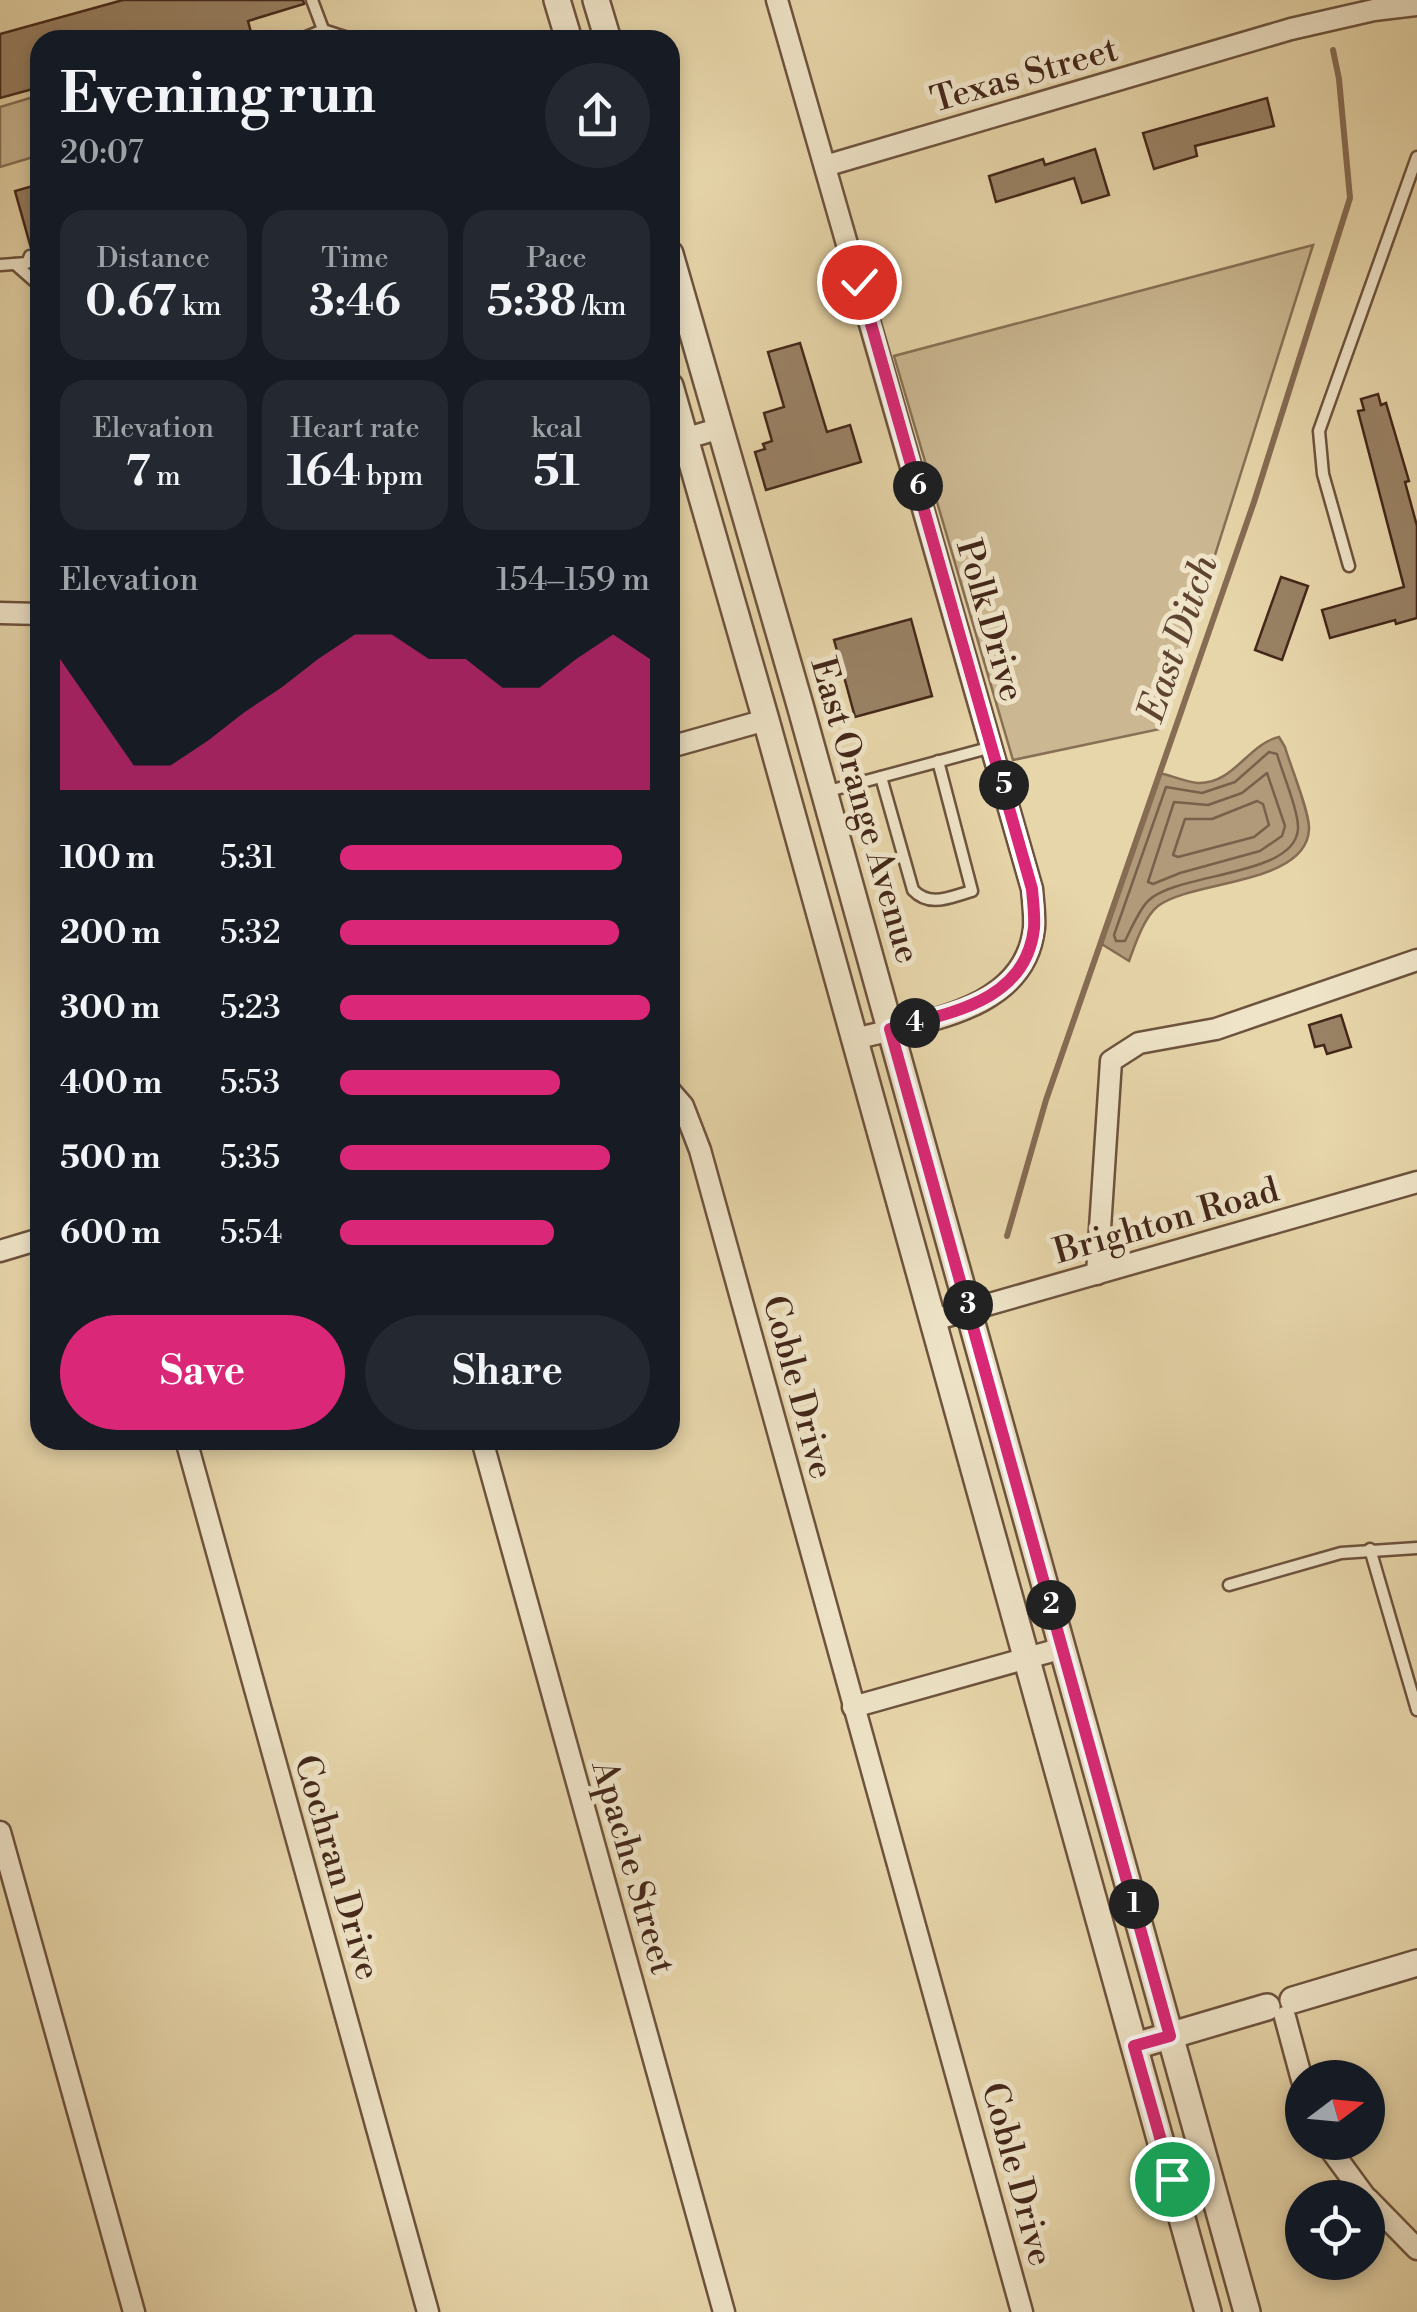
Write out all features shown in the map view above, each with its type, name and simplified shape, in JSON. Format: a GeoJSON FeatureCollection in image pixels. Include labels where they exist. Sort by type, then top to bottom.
{"type":"FeatureCollection","features":[{"type":"Feature","properties":{"kind":"street"},"geometry":{"type":"LineString","coordinates":[[558,0],[566,30]]}},
{"type":"Feature","properties":{"kind":"street"},"geometry":{"type":"LineString","coordinates":[[596,0],[605,30]]}},
{"type":"Feature","properties":{"kind":"street","name":"Polk Drive"},"geometry":{"type":"LineString","coordinates":[[777,0],[1032,889],[1034,928],[1028,952],[1003,989],[983,1002],[855,1039]]}},
{"type":"Feature","properties":{"kind":"street","name":"Texas Street"},"geometry":{"type":"LineString","coordinates":[[825,166],[1291,29],[1374,10],[1417,5]]}},
{"type":"Feature","properties":{"kind":"street","name":"East Orange Avenue"},"geometry":{"type":"LineString","coordinates":[[680,288],[1247,2312]]}},
{"type":"Feature","properties":{"kind":"street"},"geometry":{"type":"LineString","coordinates":[[680,440],[721,428]]}},
{"type":"Feature","properties":{"kind":"street","name":"East Orange Avenue"},"geometry":{"type":"LineString","coordinates":[[680,447],[766,720],[1208,2312]]}},
{"type":"Feature","properties":{"kind":"street"},"geometry":{"type":"LineString","coordinates":[[0,613],[30,614]]}},
{"type":"Feature","properties":{"kind":"street"},"geometry":{"type":"LineString","coordinates":[[680,745],[766,720]]}},
{"type":"Feature","properties":{"kind":"street"},"geometry":{"type":"LineString","coordinates":[[1098,1274],[1111,1060],[1139,1043],[1216,1029],[1417,960]]}},
{"type":"Feature","properties":{"kind":"street","name":"Coble Drive"},"geometry":{"type":"LineString","coordinates":[[680,1103],[700,1150],[1022,2312]]}},
{"type":"Feature","properties":{"kind":"street","name":"Brighton Road"},"geometry":{"type":"LineString","coordinates":[[934,1320],[1417,1182]]}},
{"type":"Feature","properties":{"kind":"street"},"geometry":{"type":"LineString","coordinates":[[0,1251],[30,1242]]}},
{"type":"Feature","properties":{"kind":"street","name":"Cochran Drive"},"geometry":{"type":"LineString","coordinates":[[189,1450],[428,2312]]}},
{"type":"Feature","properties":{"kind":"street","name":"Apache Street"},"geometry":{"type":"LineString","coordinates":[[485,1450],[724,2312]]}},
{"type":"Feature","properties":{"kind":"street"},"geometry":{"type":"LineString","coordinates":[[853,1706],[1063,1648]]}},
{"type":"Feature","properties":{"kind":"street"},"geometry":{"type":"LineString","coordinates":[[0,1832],[134,2312]]}},
{"type":"Feature","properties":{"kind":"street"},"geometry":{"type":"LineString","coordinates":[[1134,2046],[1282,2008],[1417,1963]]}},
{"type":"Feature","properties":{"kind":"street"},"geometry":{"type":"LineString","coordinates":[[1282,2008],[1296,2060]]}},
{"type":"Feature","properties":{"kind":"street"},"geometry":{"type":"LineString","coordinates":[[1336,2160],[1352,2180]]}},
{"type":"Feature","properties":{"kind":"street"},"geometry":{"type":"LineString","coordinates":[[1385,2217],[1417,2250]]}},
{"type":"Feature","properties":{"kind":"lane"},"geometry":{"type":"LineString","coordinates":[[312,0],[323,30]]}},
{"type":"Feature","properties":{"kind":"lane"},"geometry":{"type":"LineString","coordinates":[[1349,566],[1323,474],[1318,431],[1417,156]]}},
{"type":"Feature","properties":{"kind":"lane"},"geometry":{"type":"LineString","coordinates":[[0,265],[27,263],[30,256]]}},
{"type":"Feature","properties":{"kind":"lane"},"geometry":{"type":"LineString","coordinates":[[15,264],[30,277]]}},
{"type":"Feature","properties":{"kind":"lane"},"geometry":{"type":"LineString","coordinates":[[824,792],[994,747]]}},
{"type":"Feature","properties":{"kind":"lane"},"geometry":{"type":"LineString","coordinates":[[881,777],[912,890],[933,902],[972,891],[938,762]]}},
{"type":"Feature","properties":{"kind":"lane"},"geometry":{"type":"LineString","coordinates":[[1228,1585],[1341,1553],[1417,1548]]}},
{"type":"Feature","properties":{"kind":"lane"},"geometry":{"type":"LineString","coordinates":[[1370,1549],[1417,1710]]}},
{"type":"Feature","properties":{"kind":"shaded area"},"geometry":{"type":"Polygon","coordinates":[[[30,98],[30,158],[0,167],[0,107],[30,98]]]}},
{"type":"Feature","properties":{"kind":"shaded area"},"geometry":{"type":"Polygon","coordinates":[[[1313,245],[1160,729],[1013,760],[894,356],[1313,245]]]}},
{"type":"Feature","properties":{"kind":"water"},"geometry":{"type":"Polygon","coordinates":[[[1279,737],[1306,812],[1309,829],[1303,847],[1289,861],[1269,871],[1158,906],[1144,924],[1129,961],[1100,943],[1160,773],[1198,783],[1211,782],[1231,771],[1258,747],[1279,737]]]}},
{"type":"Feature","properties":{"kind":"building"},"geometry":{"type":"Polygon","coordinates":[[[123,0],[303,0],[304,4],[248,21],[250,30],[30,30],[30,90],[0,98],[0,34],[123,0]]]}},
{"type":"Feature","properties":{"kind":"building"},"geometry":{"type":"Polygon","coordinates":[[[1267,98],[1274,126],[1195,146],[1197,156],[1154,169],[1143,133],[1267,98]]]}},
{"type":"Feature","properties":{"kind":"building"},"geometry":{"type":"Polygon","coordinates":[[[1095,149],[1109,195],[1082,203],[1074,178],[996,202],[989,176],[1043,159],[1045,165],[1095,149]]]}},
{"type":"Feature","properties":{"kind":"building"},"geometry":{"type":"Polygon","coordinates":[[[30,187],[30,244],[15,191],[30,187]]]}},
{"type":"Feature","properties":{"kind":"building"},"geometry":{"type":"Polygon","coordinates":[[[800,343],[827,432],[850,425],[861,462],[766,490],[755,452],[772,441],[764,413],[784,407],[768,352],[800,343]]]}},
{"type":"Feature","properties":{"kind":"building"},"geometry":{"type":"Polygon","coordinates":[[[1378,394],[1381,405],[1386,403],[1409,481],[1405,482],[1417,526],[1417,618],[1330,638],[1322,610],[1404,587],[1358,411],[1364,410],[1361,399],[1378,394]]]}},
{"type":"Feature","properties":{"kind":"building"},"geometry":{"type":"Polygon","coordinates":[[[1281,577],[1308,586],[1282,660],[1255,650],[1281,577]]]}},
{"type":"Feature","properties":{"kind":"building"},"geometry":{"type":"Polygon","coordinates":[[[911,619],[932,696],[855,717],[834,640],[911,619]]]}},
{"type":"Feature","properties":{"kind":"building"},"geometry":{"type":"Polygon","coordinates":[[[1341,1015],[1351,1047],[1327,1054],[1324,1045],[1315,1047],[1309,1025],[1341,1015]]]}},
{"type":"Feature","properties":{"kind":"waterway","name":"East Ditch"},"geometry":{"type":"LineString","coordinates":[[1007,1236],[1046,1100],[1254,502],[1350,198],[1333,50]]}},
{"type":"Feature","properties":{"kind":"route"},"geometry":{"type":"LineString","coordinates":[[859,282],[994,747],[1032,889],[1034,928],[1028,952],[1003,989],[964,1009],[890,1029],[1170,2036],[1134,2046],[1172,2179]]}}]}
